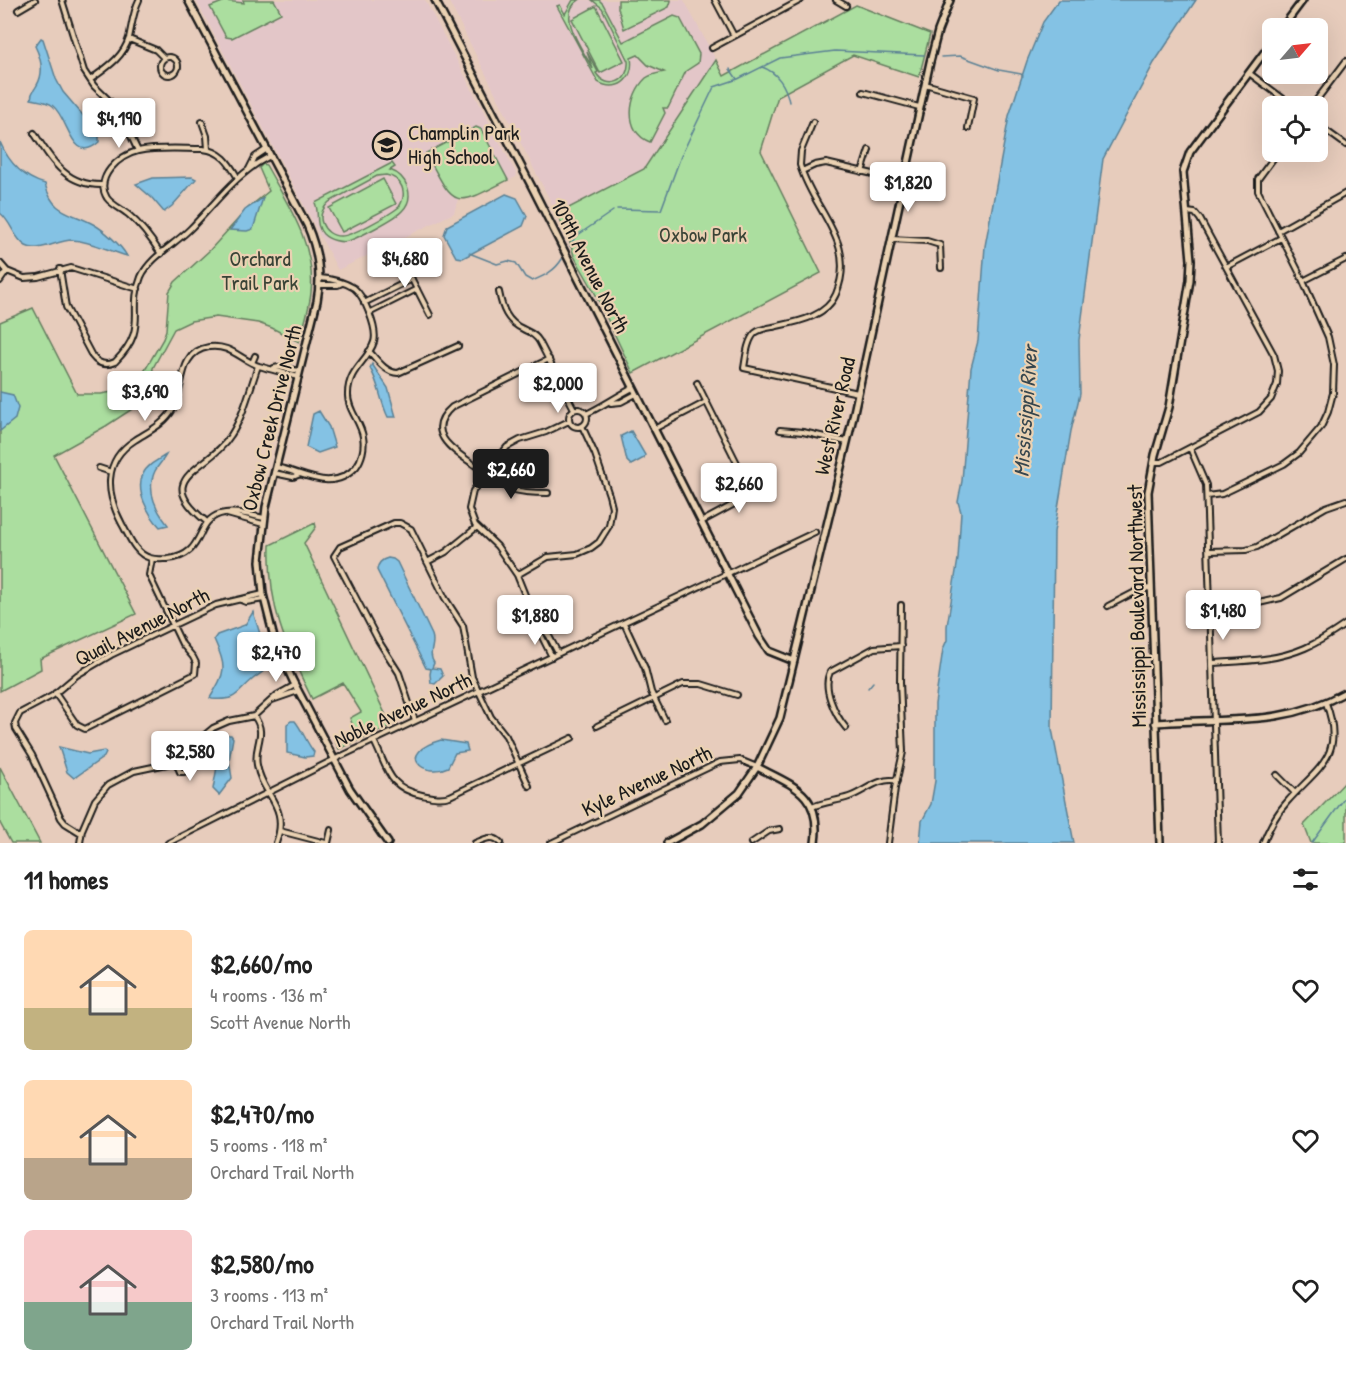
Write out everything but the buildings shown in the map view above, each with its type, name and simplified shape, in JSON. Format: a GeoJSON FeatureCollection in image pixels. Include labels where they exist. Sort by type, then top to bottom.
{"type":"FeatureCollection","features":[{"type":"Feature","properties":{"kind":"street"},"geometry":{"type":"LineString","coordinates":[[18,10],[35,0]]}},
{"type":"Feature","properties":{"kind":"street"},"geometry":{"type":"LineString","coordinates":[[62,0],[82,65],[90,80],[118,109],[138,151]]}},
{"type":"Feature","properties":{"kind":"street"},"geometry":{"type":"LineString","coordinates":[[90,80],[115,62],[123,51],[129,39],[139,0]]}},
{"type":"Feature","properties":{"kind":"street","name":"Oxbow Creek Drive North"},"geometry":{"type":"LineString","coordinates":[[188,0],[311,234],[317,256],[319,281],[263,521],[260,561],[263,596],[275,642],[297,688],[354,795],[388,843]]}},
{"type":"Feature","properties":{"kind":"street","name":"109th Avenue North"},"geometry":{"type":"LineString","coordinates":[[435,0],[764,645],[775,654],[794,661]]}},
{"type":"Feature","properties":{"kind":"street"},"geometry":{"type":"LineString","coordinates":[[715,0],[734,36]]}},
{"type":"Feature","properties":{"kind":"street"},"geometry":{"type":"LineString","coordinates":[[711,48],[801,0]]}},
{"type":"Feature","properties":{"kind":"street"},"geometry":{"type":"LineString","coordinates":[[836,0],[846,6]]}},
{"type":"Feature","properties":{"kind":"street","name":"West River Road"},"geometry":{"type":"LineString","coordinates":[[667,843],[695,829],[739,793],[757,767],[780,718],[847,442],[919,107],[938,32],[950,0]]}},
{"type":"Feature","properties":{"kind":"street"},"geometry":{"type":"LineString","coordinates":[[1290,18],[1303,0]]}},
{"type":"Feature","properties":{"kind":"street"},"geometry":{"type":"LineString","coordinates":[[129,39],[156,50],[164,59]]}},
{"type":"Feature","properties":{"kind":"street","name":"Mississippi Boulevard Northwest"},"geometry":{"type":"LineString","coordinates":[[1160,843],[1148,492],[1153,462],[1169,407],[1190,280],[1191,260],[1183,179],[1188,156],[1262,56]]}},
{"type":"Feature","properties":{"kind":"street"},"geometry":{"type":"LineString","coordinates":[[172,57],[176,61],[178,66],[174,73],[168,74],[161,69],[164,59],[172,57]]}},
{"type":"Feature","properties":{"kind":"street"},"geometry":{"type":"LineString","coordinates":[[1320,96],[1346,61]]}},
{"type":"Feature","properties":{"kind":"street"},"geometry":{"type":"LineString","coordinates":[[1249,74],[1279,96]]}},
{"type":"Feature","properties":{"kind":"street"},"geometry":{"type":"LineString","coordinates":[[925,83],[974,98],[968,128]]}},
{"type":"Feature","properties":{"kind":"street"},"geometry":{"type":"LineString","coordinates":[[863,92],[919,107]]}},
{"type":"Feature","properties":{"kind":"street"},"geometry":{"type":"LineString","coordinates":[[202,122],[207,136],[208,149]]}},
{"type":"Feature","properties":{"kind":"street"},"geometry":{"type":"LineString","coordinates":[[813,122],[806,136],[800,158],[802,171],[840,245],[843,266],[840,284],[834,300],[823,311],[803,320],[756,332],[751,339],[744,368],[858,393]]}},
{"type":"Feature","properties":{"kind":"street"},"geometry":{"type":"LineString","coordinates":[[1328,132],[1346,145]]}},
{"type":"Feature","properties":{"kind":"street"},"geometry":{"type":"LineString","coordinates":[[34,134],[50,157],[69,176],[85,184],[103,185]]}},
{"type":"Feature","properties":{"kind":"street"},"geometry":{"type":"LineString","coordinates":[[161,254],[138,223],[111,202],[104,192],[103,185],[110,170],[138,151],[208,149],[226,159],[238,178]]}},
{"type":"Feature","properties":{"kind":"street"},"geometry":{"type":"LineString","coordinates":[[248,170],[255,157],[267,149]]}},
{"type":"Feature","properties":{"kind":"street"},"geometry":{"type":"LineString","coordinates":[[862,172],[869,150]]}},
{"type":"Feature","properties":{"kind":"street"},"geometry":{"type":"LineString","coordinates":[[60,269],[68,311],[92,356],[103,364],[115,362],[134,337],[137,325],[138,290],[144,272],[190,229],[238,178],[270,156]]}},
{"type":"Feature","properties":{"kind":"street"},"geometry":{"type":"LineString","coordinates":[[1207,496],[1222,494],[1284,464],[1307,445],[1326,417],[1334,388],[1334,359],[1328,337],[1303,281],[1259,197],[1257,186],[1261,175],[1271,162]]}},
{"type":"Feature","properties":{"kind":"street"},"geometry":{"type":"LineString","coordinates":[[802,171],[826,163],[903,181]]}},
{"type":"Feature","properties":{"kind":"street"},"geometry":{"type":"LineString","coordinates":[[1278,231],[1346,193]]}},
{"type":"Feature","properties":{"kind":"street"},"geometry":{"type":"LineString","coordinates":[[1153,462],[1162,462],[1258,412],[1271,399],[1277,384],[1278,371],[1274,355],[1200,219],[1195,213],[1187,212]]}},
{"type":"Feature","properties":{"kind":"street"},"geometry":{"type":"LineString","coordinates":[[1226,267],[1281,238]]}},
{"type":"Feature","properties":{"kind":"street"},"geometry":{"type":"LineString","coordinates":[[891,239],[927,241],[941,246],[942,267]]}},
{"type":"Feature","properties":{"kind":"street"},"geometry":{"type":"LineString","coordinates":[[399,254],[430,315]]}},
{"type":"Feature","properties":{"kind":"street"},"geometry":{"type":"LineString","coordinates":[[1303,281],[1346,259]]}},
{"type":"Feature","properties":{"kind":"street"},"geometry":{"type":"LineString","coordinates":[[0,263],[8,271],[24,278],[33,278],[60,269],[75,268],[138,290]]}},
{"type":"Feature","properties":{"kind":"street"},"geometry":{"type":"LineString","coordinates":[[0,281],[8,271]]}},
{"type":"Feature","properties":{"kind":"street"},"geometry":{"type":"LineString","coordinates":[[364,303],[412,279]]}},
{"type":"Feature","properties":{"kind":"street"},"geometry":{"type":"LineString","coordinates":[[275,470],[291,470],[298,474],[330,481],[344,476],[358,464],[364,446],[363,436],[348,393],[352,375],[369,351],[376,333],[356,290],[338,280],[319,281]]}},
{"type":"Feature","properties":{"kind":"street"},"geometry":{"type":"LineString","coordinates":[[369,314],[417,289]]}},
{"type":"Feature","properties":{"kind":"street"},"geometry":{"type":"LineString","coordinates":[[499,292],[503,310],[510,321],[537,337],[574,409]]}},
{"type":"Feature","properties":{"kind":"street"},"geometry":{"type":"LineString","coordinates":[[369,351],[387,370],[398,373],[458,346]]}},
{"type":"Feature","properties":{"kind":"street"},"geometry":{"type":"LineString","coordinates":[[263,521],[233,512],[218,515],[207,522],[200,542],[182,556],[152,559],[137,550],[115,510],[109,487],[111,472],[126,447],[159,425],[170,414],[178,398],[184,369],[192,356],[204,348],[219,347],[232,351],[258,366],[273,369],[279,367],[299,374]]}},
{"type":"Feature","properties":{"kind":"street"},"geometry":{"type":"LineString","coordinates":[[252,363],[255,356]]}},
{"type":"Feature","properties":{"kind":"street"},"geometry":{"type":"LineString","coordinates":[[548,493],[520,492],[486,473],[448,446],[441,433],[441,426],[445,414],[457,404],[549,359]]}},
{"type":"Feature","properties":{"kind":"street"},"geometry":{"type":"LineString","coordinates":[[207,522],[186,502],[183,494],[184,481],[232,434],[258,366]]}},
{"type":"Feature","properties":{"kind":"street"},"geometry":{"type":"LineString","coordinates":[[697,383],[747,486],[746,493],[740,501],[701,522]]}},
{"type":"Feature","properties":{"kind":"street"},"geometry":{"type":"LineString","coordinates":[[610,403],[618,395],[633,388]]}},
{"type":"Feature","properties":{"kind":"street"},"geometry":{"type":"LineString","coordinates":[[586,414],[610,403],[621,402],[636,394]]}},
{"type":"Feature","properties":{"kind":"street"},"geometry":{"type":"LineString","coordinates":[[654,429],[706,402]]}},
{"type":"Feature","properties":{"kind":"street"},"geometry":{"type":"LineString","coordinates":[[569,422],[570,413],[579,408],[586,414],[587,419],[582,426]]}},
{"type":"Feature","properties":{"kind":"street"},"geometry":{"type":"LineString","coordinates":[[558,654],[533,615],[517,574],[497,546],[477,527],[471,516],[470,502],[473,491],[486,473],[502,452],[513,443],[569,422]]}},
{"type":"Feature","properties":{"kind":"street"},"geometry":{"type":"LineString","coordinates":[[569,422],[573,426],[582,426]]}},
{"type":"Feature","properties":{"kind":"street"},"geometry":{"type":"LineString","coordinates":[[517,574],[548,557],[577,554],[591,548],[599,542],[609,526],[612,507],[609,495],[595,454],[582,426]]}},
{"type":"Feature","properties":{"kind":"street"},"geometry":{"type":"LineString","coordinates":[[780,430],[803,432],[847,442]]}},
{"type":"Feature","properties":{"kind":"street"},"geometry":{"type":"LineString","coordinates":[[1190,448],[1205,480],[1207,496],[1218,843]]}},
{"type":"Feature","properties":{"kind":"street"},"geometry":{"type":"LineString","coordinates":[[99,468],[111,472]]}},
{"type":"Feature","properties":{"kind":"street"},"geometry":{"type":"LineString","coordinates":[[747,486],[764,485]]}},
{"type":"Feature","properties":{"kind":"street"},"geometry":{"type":"LineString","coordinates":[[1209,551],[1246,550],[1257,547],[1326,507],[1346,500]]}},
{"type":"Feature","properties":{"kind":"street"},"geometry":{"type":"LineString","coordinates":[[415,721],[399,673],[378,640],[334,556],[336,550],[345,544],[388,524],[400,523],[411,529],[445,598],[463,626],[468,645],[470,670],[491,717],[503,731],[529,786]]}},
{"type":"Feature","properties":{"kind":"street"},"geometry":{"type":"LineString","coordinates":[[427,562],[446,552],[477,527]]}},
{"type":"Feature","properties":{"kind":"street","name":"Noble Avenue North"},"geometry":{"type":"LineString","coordinates":[[168,843],[334,759],[815,532]]}},
{"type":"Feature","properties":{"kind":"street"},"geometry":{"type":"LineString","coordinates":[[55,693],[77,725],[85,729],[192,676],[196,663],[182,644],[149,575],[152,559]]}},
{"type":"Feature","properties":{"kind":"street"},"geometry":{"type":"LineString","coordinates":[[1211,607],[1250,605],[1281,598],[1346,560]]}},
{"type":"Feature","properties":{"kind":"street"},"geometry":{"type":"LineString","coordinates":[[1108,606],[1141,589],[1151,588]]}},
{"type":"Feature","properties":{"kind":"street","name":"Quail Avenue North"},"geometry":{"type":"LineString","coordinates":[[81,833],[65,824],[61,818],[32,755],[16,729],[17,718],[29,707],[55,693],[95,664],[216,605],[263,596]]}},
{"type":"Feature","properties":{"kind":"street"},"geometry":{"type":"LineString","coordinates":[[888,843],[903,752],[900,682],[901,605]]}},
{"type":"Feature","properties":{"kind":"street"},"geometry":{"type":"LineString","coordinates":[[624,623],[645,668],[654,698],[664,720]]}},
{"type":"Feature","properties":{"kind":"street"},"geometry":{"type":"LineString","coordinates":[[1213,663],[1258,661],[1281,656],[1309,646],[1346,624]]}},
{"type":"Feature","properties":{"kind":"street"},"geometry":{"type":"LineString","coordinates":[[541,628],[552,657]]}},
{"type":"Feature","properties":{"kind":"street"},"geometry":{"type":"LineString","coordinates":[[846,728],[837,718],[831,699],[828,676],[831,672],[874,648],[901,646]]}},
{"type":"Feature","properties":{"kind":"street"},"geometry":{"type":"LineString","coordinates":[[597,726],[683,684],[694,684],[737,694]]}},
{"type":"Feature","properties":{"kind":"street"},"geometry":{"type":"LineString","coordinates":[[80,843],[81,833],[95,800],[108,785],[134,771],[176,762],[213,728],[220,724],[254,716],[277,695],[297,688]]}},
{"type":"Feature","properties":{"kind":"street"},"geometry":{"type":"LineString","coordinates":[[1155,723],[1287,716],[1326,703],[1346,692]]}},
{"type":"Feature","properties":{"kind":"street"},"geometry":{"type":"LineString","coordinates":[[1263,843],[1274,819],[1295,793],[1324,765],[1332,753],[1335,727],[1326,703]]}},
{"type":"Feature","properties":{"kind":"street"},"geometry":{"type":"LineString","coordinates":[[254,716],[261,732],[257,767],[280,816],[280,831],[276,843]]}},
{"type":"Feature","properties":{"kind":"street"},"geometry":{"type":"LineString","coordinates":[[374,741],[396,784],[407,792],[439,799],[450,796],[572,738]]}},
{"type":"Feature","properties":{"kind":"street"},"geometry":{"type":"LineString","coordinates":[[176,762],[180,772],[184,772],[188,768],[183,758]]}},
{"type":"Feature","properties":{"kind":"street","name":"Kyle Avenue North"},"geometry":{"type":"LineString","coordinates":[[551,843],[720,762],[740,760],[757,767]]}},
{"type":"Feature","properties":{"kind":"street"},"geometry":{"type":"LineString","coordinates":[[757,767],[799,789],[812,807],[816,822],[815,843]]}},
{"type":"Feature","properties":{"kind":"street"},"geometry":{"type":"LineString","coordinates":[[1277,775],[1295,793]]}},
{"type":"Feature","properties":{"kind":"street"},"geometry":{"type":"LineString","coordinates":[[812,807],[850,797],[886,780],[897,782]]}},
{"type":"Feature","properties":{"kind":"street"},"geometry":{"type":"LineString","coordinates":[[751,843],[769,831],[780,829]]}},
{"type":"Feature","properties":{"kind":"street"},"geometry":{"type":"LineString","coordinates":[[280,831],[327,843],[331,830]]}},
{"type":"Feature","properties":{"kind":"street"},"geometry":{"type":"LineString","coordinates":[[475,843],[492,837],[501,843]]}},
{"type":"Feature","properties":{"kind":"shaded area","name":"Champlin Park High School"},"geometry":{"type":"Polygon","coordinates":[[[196,0],[425,0],[517,175],[516,177],[470,199],[458,199],[454,213],[338,270],[196,0]]]}},
{"type":"Feature","properties":{"kind":"shaded area"},"geometry":{"type":"Polygon","coordinates":[[[448,0],[684,0],[716,60],[644,169],[557,214],[448,0]]]}},
{"type":"Feature","properties":{"kind":"green space"},"geometry":{"type":"Polygon","coordinates":[[[243,0],[274,0],[281,13],[232,38],[226,37],[210,7],[225,1],[244,3],[243,0]]]}},
{"type":"Feature","properties":{"kind":"green space"},"geometry":{"type":"Polygon","coordinates":[[[573,0],[579,0],[572,7],[570,15],[578,43],[593,69],[587,52],[598,72],[596,73],[601,79],[611,83],[622,79],[628,68],[628,61],[602,8],[592,0],[599,0],[603,4],[623,42],[674,16],[680,18],[699,54],[698,63],[686,71],[668,108],[663,108],[665,113],[650,142],[635,130],[631,113],[632,103],[640,85],[646,78],[664,72],[648,65],[638,55],[631,58],[630,73],[623,82],[611,86],[598,82],[557,6],[560,5],[565,14],[573,0]]]}},
{"type":"Feature","properties":{"kind":"green space"},"geometry":{"type":"Polygon","coordinates":[[[618,0],[671,1],[669,7],[624,29],[618,0]]]}},
{"type":"Feature","properties":{"kind":"green space","name":"Oxbow Park"},"geometry":{"type":"Polygon","coordinates":[[[856,5],[930,34],[919,77],[853,55],[778,96],[761,151],[821,273],[633,373],[594,291],[574,256],[557,214],[644,169],[716,60],[724,76],[856,5]]]}},
{"type":"Feature","properties":{"kind":"green space"},"geometry":{"type":"Polygon","coordinates":[[[596,6],[624,61],[600,73],[572,19],[596,6]]]}},
{"type":"Feature","properties":{"kind":"green space"},"geometry":{"type":"Polygon","coordinates":[[[476,127],[481,129],[508,180],[476,196],[465,199],[457,198],[443,184],[426,153],[476,127]]]}},
{"type":"Feature","properties":{"kind":"green space"},"geometry":{"type":"Polygon","coordinates":[[[392,163],[395,167],[390,170],[401,177],[409,193],[402,211],[385,223],[345,242],[323,234],[320,230],[315,203],[392,163]],[[377,176],[329,202],[323,209],[321,220],[329,233],[340,236],[352,233],[399,207],[403,197],[402,187],[392,177],[377,176]]]}},
{"type":"Feature","properties":{"kind":"green space","name":"Orchard Trail Park"},"geometry":{"type":"Polygon","coordinates":[[[263,164],[266,165],[299,226],[309,258],[311,293],[299,342],[258,323],[216,317],[191,321],[174,329],[153,368],[151,386],[143,402],[54,455],[136,614],[40,659],[41,669],[0,691],[0,322],[33,308],[77,394],[101,394],[129,389],[141,377],[163,339],[166,330],[169,292],[175,282],[210,250],[248,208],[269,191],[259,168],[263,164]]]}},
{"type":"Feature","properties":{"kind":"green space"},"geometry":{"type":"Polygon","coordinates":[[[383,179],[396,204],[342,232],[329,208],[383,179]]]}},
{"type":"Feature","properties":{"kind":"green space"},"geometry":{"type":"Polygon","coordinates":[[[315,523],[316,527],[304,543],[391,726],[339,749],[336,743],[355,732],[350,718],[361,712],[343,683],[312,699],[286,643],[272,588],[270,545],[315,523]]]}},
{"type":"Feature","properties":{"kind":"green space"},"geometry":{"type":"Polygon","coordinates":[[[0,767],[40,843],[11,843],[0,823],[0,767]]]}},
{"type":"Feature","properties":{"kind":"green space"},"geometry":{"type":"Polygon","coordinates":[[[1346,781],[1346,843],[1311,843],[1304,825],[1346,781]]]}},
{"type":"Feature","properties":{"kind":"water","name":"Mississippi River"},"geometry":{"type":"Polygon","coordinates":[[[1059,0],[1196,0],[1154,63],[1103,159],[1079,340],[1080,394],[1071,431],[1054,532],[1052,729],[1074,843],[920,843],[922,821],[931,804],[935,781],[935,704],[943,649],[947,640],[947,626],[958,559],[961,512],[958,502],[962,481],[971,368],[978,341],[985,246],[1009,116],[1043,22],[1059,0]]]}},
{"type":"Feature","properties":{"kind":"water"},"geometry":{"type":"Polygon","coordinates":[[[41,38],[63,92],[99,134],[99,142],[90,148],[77,145],[53,106],[31,99],[41,71],[35,46],[41,38]]]}},
{"type":"Feature","properties":{"kind":"water"},"geometry":{"type":"Polygon","coordinates":[[[0,142],[18,169],[30,178],[45,184],[48,194],[57,206],[102,230],[117,243],[127,256],[93,244],[72,240],[36,248],[22,243],[0,213],[0,142]]]}},
{"type":"Feature","properties":{"kind":"water"},"geometry":{"type":"Polygon","coordinates":[[[192,177],[196,179],[164,212],[136,184],[153,178],[192,177]]]}},
{"type":"Feature","properties":{"kind":"water"},"geometry":{"type":"Polygon","coordinates":[[[506,194],[517,198],[527,216],[523,226],[463,258],[456,257],[444,235],[447,226],[506,194]]]}},
{"type":"Feature","properties":{"kind":"water"},"geometry":{"type":"Polygon","coordinates":[[[263,198],[253,229],[230,230],[245,210],[263,198]]]}},
{"type":"Feature","properties":{"kind":"water"},"geometry":{"type":"Polygon","coordinates":[[[372,364],[388,388],[396,417],[388,417],[370,368],[372,364]]]}},
{"type":"Feature","properties":{"kind":"water"},"geometry":{"type":"Polygon","coordinates":[[[0,392],[13,395],[18,408],[15,419],[0,431],[0,392]]]}},
{"type":"Feature","properties":{"kind":"water"},"geometry":{"type":"Polygon","coordinates":[[[319,411],[329,427],[335,447],[318,453],[306,447],[313,414],[319,411]]]}},
{"type":"Feature","properties":{"kind":"water"},"geometry":{"type":"Polygon","coordinates":[[[631,431],[645,455],[644,458],[631,465],[627,461],[621,436],[631,431]]]}},
{"type":"Feature","properties":{"kind":"water"},"geometry":{"type":"Polygon","coordinates":[[[166,455],[152,478],[152,492],[156,506],[168,525],[160,527],[144,502],[141,481],[147,468],[166,455]]]}},
{"type":"Feature","properties":{"kind":"water"},"geometry":{"type":"Polygon","coordinates":[[[388,558],[397,562],[432,635],[431,656],[434,663],[432,668],[440,669],[443,676],[435,684],[431,683],[431,669],[426,668],[377,570],[380,562],[388,558]]]}},
{"type":"Feature","properties":{"kind":"water"},"geometry":{"type":"Polygon","coordinates":[[[253,612],[268,665],[232,698],[212,699],[210,698],[223,670],[214,639],[217,635],[245,625],[253,612]]]}},
{"type":"Feature","properties":{"kind":"water"},"geometry":{"type":"Polygon","coordinates":[[[295,721],[314,752],[313,756],[305,757],[287,753],[287,724],[295,721]]]}},
{"type":"Feature","properties":{"kind":"water"},"geometry":{"type":"Polygon","coordinates":[[[227,735],[233,738],[229,760],[232,778],[219,795],[213,789],[218,761],[224,748],[221,739],[227,735]]]}},
{"type":"Feature","properties":{"kind":"water"},"geometry":{"type":"Polygon","coordinates":[[[441,740],[466,744],[468,751],[455,753],[448,767],[439,770],[430,770],[418,763],[416,757],[419,751],[441,740]]]}},
{"type":"Feature","properties":{"kind":"water"},"geometry":{"type":"Polygon","coordinates":[[[59,747],[88,754],[104,751],[106,753],[104,757],[74,778],[67,772],[59,747]]]}},
{"type":"Feature","properties":{"kind":"waterway"},"geometry":{"type":"LineString","coordinates":[[617,209],[661,210],[681,156],[714,87],[738,79],[780,58],[835,51],[924,55]]}},
{"type":"Feature","properties":{"kind":"waterway"},"geometry":{"type":"LineString","coordinates":[[941,57],[960,56],[1023,76]]}},
{"type":"Feature","properties":{"kind":"waterway"},"geometry":{"type":"LineString","coordinates":[[762,67],[772,72],[780,80],[789,102]]}},
{"type":"Feature","properties":{"kind":"waterway"},"geometry":{"type":"LineString","coordinates":[[730,69],[737,79]]}},
{"type":"Feature","properties":{"kind":"waterway"},"geometry":{"type":"LineString","coordinates":[[570,246],[575,237],[613,211]]}},
{"type":"Feature","properties":{"kind":"waterway"},"geometry":{"type":"LineString","coordinates":[[469,253],[497,264],[508,261],[516,263],[525,277],[532,281],[553,270],[562,259]]}},
{"type":"Feature","properties":{"kind":"waterway"},"geometry":{"type":"LineString","coordinates":[[868,688],[873,682]]}},
{"type":"Feature","properties":{"kind":"waterway"},"geometry":{"type":"LineString","coordinates":[[1312,843],[1346,796]]}},
{"type":"Feature","properties":{"kind":"place","name":"Champlin Park High School"},"geometry":{"type":"Point","coordinates":[387,145]}}]}
